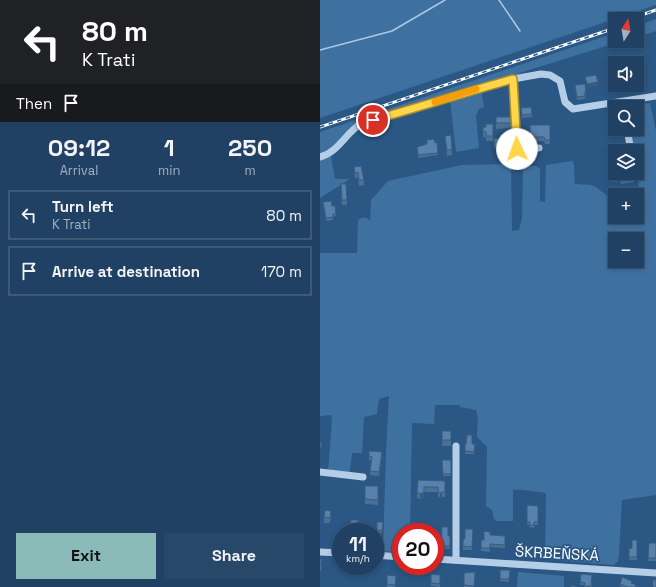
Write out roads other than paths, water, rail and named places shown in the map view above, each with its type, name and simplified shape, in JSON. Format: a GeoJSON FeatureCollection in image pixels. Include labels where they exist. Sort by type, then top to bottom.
{"type":"FeatureCollection","features":[{"type":"Feature","properties":{"kind":"street"},"geometry":{"type":"LineString","coordinates":[[320,157],[334,150],[356,126],[362,122],[415,109],[513,79],[541,74],[550,75],[560,82],[565,102],[573,108],[608,106]]}},
{"type":"Feature","properties":{"kind":"street"},"geometry":{"type":"LineString","coordinates":[[513,79],[517,149],[539,148]]}},
{"type":"Feature","properties":{"kind":"street"},"geometry":{"type":"LineString","coordinates":[[639,100],[656,96]]}},
{"type":"Feature","properties":{"kind":"street"},"geometry":{"type":"LineString","coordinates":[[456,446],[456,560]]}},
{"type":"Feature","properties":{"kind":"street"},"geometry":{"type":"LineString","coordinates":[[320,472],[364,477]]}},
{"type":"Feature","properties":{"kind":"street"},"geometry":{"type":"LineString","coordinates":[[320,552],[332,553]]}},
{"type":"Feature","properties":{"kind":"street","name":"ŠKRBEŇSKÁ"},"geometry":{"type":"LineString","coordinates":[[444,559],[656,573]]}},
{"type":"Feature","properties":{"kind":"waterway"},"geometry":{"type":"LineString","coordinates":[[320,50],[392,31],[445,0]]}},
{"type":"Feature","properties":{"kind":"waterway"},"geometry":{"type":"LineString","coordinates":[[499,0],[520,31]]}},
{"type":"Feature","properties":{"kind":"railway"},"geometry":{"type":"LineString","coordinates":[[644,14],[656,10]]}},
{"type":"Feature","properties":{"kind":"railway"},"geometry":{"type":"LineString","coordinates":[[320,127],[608,30]]}}]}
